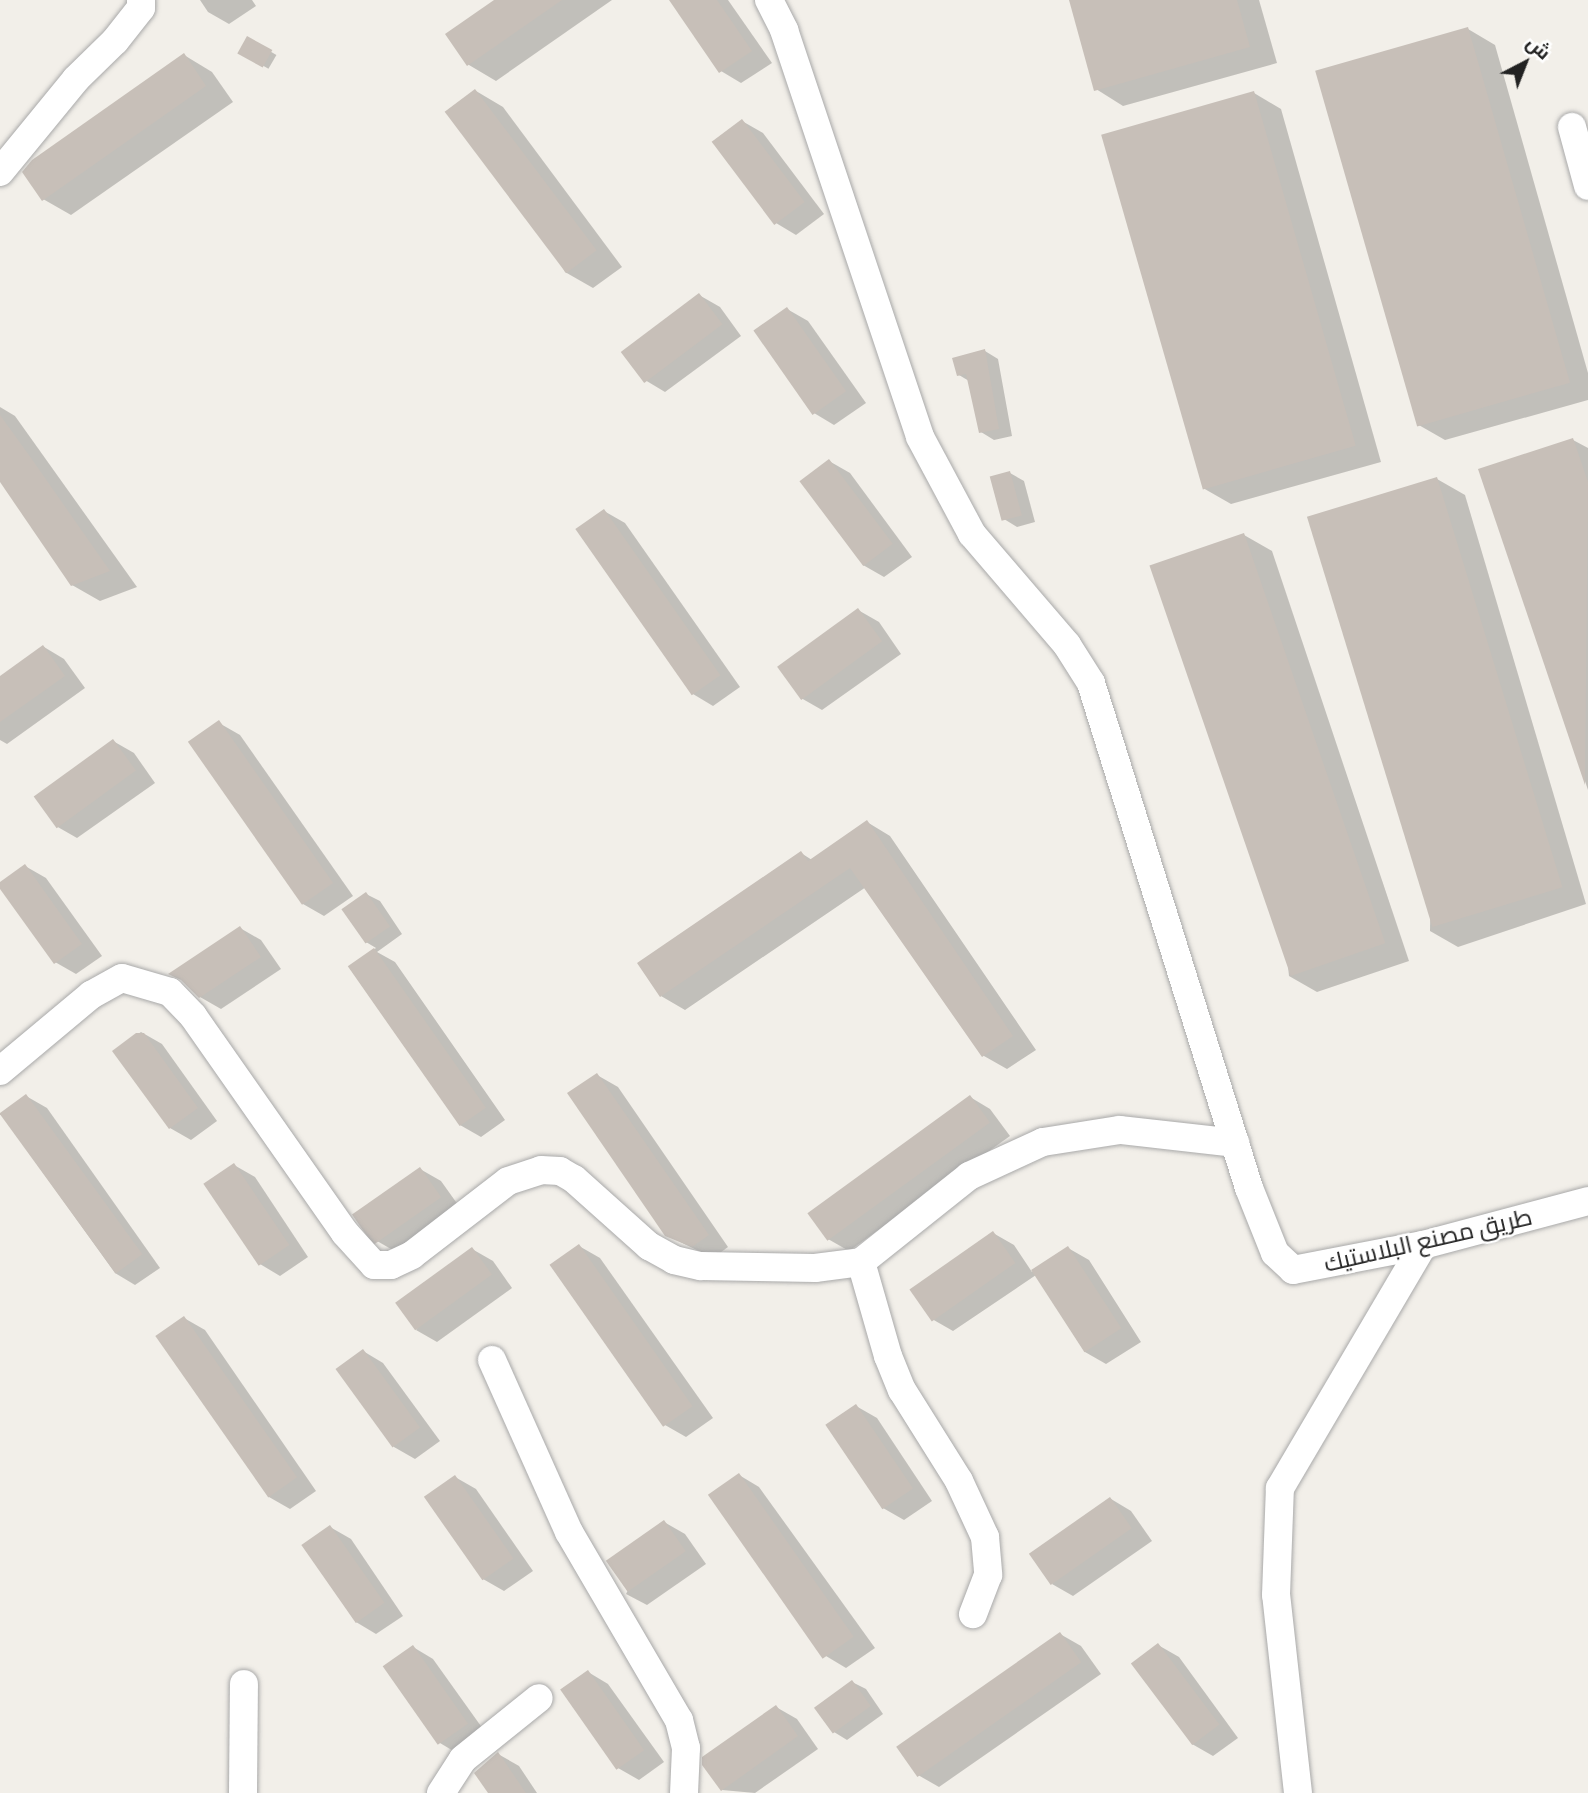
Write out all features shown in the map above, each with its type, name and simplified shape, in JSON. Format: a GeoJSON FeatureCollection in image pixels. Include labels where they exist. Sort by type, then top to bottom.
{"type":"FeatureCollection","features":[{"type":"Feature","properties":{"kind":"street"},"geometry":{"type":"LineString","coordinates":[[0,172],[76,79],[115,41],[141,8],[141,0]]}},
{"type":"Feature","properties":{"kind":"street"},"geometry":{"type":"LineString","coordinates":[[0,1071],[91,995],[121,978],[153,984],[170,992],[193,1016],[345,1233],[374,1265],[391,1265],[412,1255],[508,1181],[541,1170],[560,1171],[574,1179],[649,1246],[674,1259],[730,1267],[815,1268],[861,1262],[969,1176],[1043,1142],[1120,1130],[1235,1143],[1091,682],[1067,645],[972,534],[920,437],[784,30],[769,0]]}},
{"type":"Feature","properties":{"kind":"street"},"geometry":{"type":"LineString","coordinates":[[1572,127],[1588,186]]}},
{"type":"Feature","properties":{"kind":"street","name":"طريق مصنع البلاستيك"},"geometry":{"type":"LineString","coordinates":[[1235,1143],[1275,1253],[1293,1270],[1423,1245],[1588,1201]]}},
{"type":"Feature","properties":{"kind":"street"},"geometry":{"type":"LineString","coordinates":[[1298,1793],[1276,1595],[1280,1488],[1423,1245]]}},
{"type":"Feature","properties":{"kind":"street"},"geometry":{"type":"LineString","coordinates":[[861,1262],[888,1356],[902,1390],[959,1481],[985,1537],[988,1575],[974,1614]]}},
{"type":"Feature","properties":{"kind":"street"},"geometry":{"type":"LineString","coordinates":[[492,1360],[569,1532],[679,1720],[686,1748],[684,1793]]}},
{"type":"Feature","properties":{"kind":"street"},"geometry":{"type":"LineString","coordinates":[[243,1793],[244,1684]]}},
{"type":"Feature","properties":{"kind":"street"},"geometry":{"type":"LineString","coordinates":[[442,1793],[463,1759],[539,1698]]}},
{"type":"Feature","properties":{"kind":"building"},"geometry":{"type":"Polygon","coordinates":[[[494,0],[562,0],[467,66],[445,34],[494,0]]]}},
{"type":"Feature","properties":{"kind":"building"},"geometry":{"type":"Polygon","coordinates":[[[669,0],[717,0],[752,51],[719,73],[669,0]]]}},
{"type":"Feature","properties":{"kind":"building"},"geometry":{"type":"Polygon","coordinates":[[[1069,0],[1237,0],[1250,47],[1094,91],[1069,0]]]}},
{"type":"Feature","properties":{"kind":"building"},"geometry":{"type":"Polygon","coordinates":[[[1468,27],[1570,383],[1417,426],[1315,71],[1468,27]]]}},
{"type":"Feature","properties":{"kind":"building"},"geometry":{"type":"Polygon","coordinates":[[[247,36],[272,50],[263,68],[237,53],[247,36]]]}},
{"type":"Feature","properties":{"kind":"building"},"geometry":{"type":"Polygon","coordinates":[[[184,53],[206,86],[42,201],[22,172],[32,160],[184,53]]]}},
{"type":"Feature","properties":{"kind":"building"},"geometry":{"type":"Polygon","coordinates":[[[475,89],[597,250],[566,273],[445,112],[475,89]]]}},
{"type":"Feature","properties":{"kind":"building"},"geometry":{"type":"Polygon","coordinates":[[[1254,91],[1356,446],[1203,490],[1101,135],[1254,91]]]}},
{"type":"Feature","properties":{"kind":"building"},"geometry":{"type":"Polygon","coordinates":[[[742,119],[805,202],[774,225],[712,142],[742,119]]]}},
{"type":"Feature","properties":{"kind":"building"},"geometry":{"type":"Polygon","coordinates":[[[699,293],[722,324],[644,383],[621,352],[699,293]]]}},
{"type":"Feature","properties":{"kind":"building"},"geometry":{"type":"Polygon","coordinates":[[[787,307],[846,391],[812,415],[753,331],[787,307]]]}},
{"type":"Feature","properties":{"kind":"building"},"geometry":{"type":"Polygon","coordinates":[[[985,349],[999,429],[979,433],[966,374],[957,376],[952,358],[985,349]]]}},
{"type":"Feature","properties":{"kind":"building"},"geometry":{"type":"Polygon","coordinates":[[[0,415],[110,571],[71,586],[0,482],[0,415]]]}},
{"type":"Feature","properties":{"kind":"building"},"geometry":{"type":"Polygon","coordinates":[[[1573,438],[1588,482],[1585,785],[1478,469],[1573,438]]]}},
{"type":"Feature","properties":{"kind":"building"},"geometry":{"type":"Polygon","coordinates":[[[829,459],[893,544],[863,566],[799,481],[829,459]]]}},
{"type":"Feature","properties":{"kind":"building"},"geometry":{"type":"Polygon","coordinates":[[[1010,471],[1022,515],[1002,521],[990,476],[1010,471]]]}},
{"type":"Feature","properties":{"kind":"building"},"geometry":{"type":"Polygon","coordinates":[[[1437,477],[1562,887],[1432,927],[1307,517],[1437,477]]]}},
{"type":"Feature","properties":{"kind":"building"},"geometry":{"type":"Polygon","coordinates":[[[604,509],[720,675],[692,695],[575,529],[604,509]]]}},
{"type":"Feature","properties":{"kind":"building"},"geometry":{"type":"Polygon","coordinates":[[[1244,533],[1385,943],[1291,976],[1149,566],[1244,533]]]}},
{"type":"Feature","properties":{"kind":"building"},"geometry":{"type":"Polygon","coordinates":[[[858,608],[882,641],[801,700],[777,667],[858,608]]]}},
{"type":"Feature","properties":{"kind":"building"},"geometry":{"type":"Polygon","coordinates":[[[43,645],[65,676],[0,722],[0,676],[43,645]]]}},
{"type":"Feature","properties":{"kind":"building"},"geometry":{"type":"Polygon","coordinates":[[[219,720],[333,883],[302,905],[188,742],[219,720]]]}},
{"type":"Feature","properties":{"kind":"building"},"geometry":{"type":"Polygon","coordinates":[[[113,739],[136,771],[57,828],[34,797],[113,739]]]}},
{"type":"Feature","properties":{"kind":"building"},"geometry":{"type":"Polygon","coordinates":[[[867,820],[1013,1036],[982,1057],[850,868],[660,997],[637,963],[801,851],[808,861],[867,820]]]}},
{"type":"Feature","properties":{"kind":"building"},"geometry":{"type":"Polygon","coordinates":[[[25,864],[82,944],[54,964],[0,889],[0,882],[25,864]]]}},
{"type":"Feature","properties":{"kind":"building"},"geometry":{"type":"Polygon","coordinates":[[[366,892],[390,926],[366,944],[341,909],[366,892]]]}},
{"type":"Feature","properties":{"kind":"building"},"geometry":{"type":"Polygon","coordinates":[[[240,926],[261,957],[199,998],[181,980],[168,974],[240,926]]]}},
{"type":"Feature","properties":{"kind":"building"},"geometry":{"type":"Polygon","coordinates":[[[374,948],[486,1108],[460,1126],[348,966],[374,948]]]}},
{"type":"Feature","properties":{"kind":"building"},"geometry":{"type":"Polygon","coordinates":[[[136,1033],[144,1033],[198,1108],[169,1129],[112,1051],[136,1033]]]}},
{"type":"Feature","properties":{"kind":"building"},"geometry":{"type":"Polygon","coordinates":[[[597,1073],[709,1235],[692,1247],[665,1236],[567,1093],[597,1073]]]}},
{"type":"Feature","properties":{"kind":"building"},"geometry":{"type":"Polygon","coordinates":[[[26,1094],[142,1254],[116,1274],[0,1114],[26,1094]]]}},
{"type":"Feature","properties":{"kind":"building"},"geometry":{"type":"Polygon","coordinates":[[[970,1095],[990,1123],[827,1241],[807,1213],[970,1095]]]}},
{"type":"Feature","properties":{"kind":"building"},"geometry":{"type":"Polygon","coordinates":[[[234,1163],[289,1245],[259,1266],[203,1184],[234,1163]]]}},
{"type":"Feature","properties":{"kind":"building"},"geometry":{"type":"Polygon","coordinates":[[[420,1167],[441,1197],[373,1245],[352,1215],[420,1167]]]}},
{"type":"Feature","properties":{"kind":"building"},"geometry":{"type":"Polygon","coordinates":[[[993,1231],[1015,1263],[932,1321],[909,1290],[993,1231]]]}},
{"type":"Feature","properties":{"kind":"building"},"geometry":{"type":"Polygon","coordinates":[[[579,1244],[693,1406],[663,1427],[550,1265],[579,1244]]]}},
{"type":"Feature","properties":{"kind":"building"},"geometry":{"type":"Polygon","coordinates":[[[1068,1246],[1121,1328],[1084,1352],[1031,1270],[1068,1246]]]}},
{"type":"Feature","properties":{"kind":"building"},"geometry":{"type":"Polygon","coordinates":[[[472,1247],[492,1275],[415,1330],[395,1303],[472,1247]]]}},
{"type":"Feature","properties":{"kind":"building"},"geometry":{"type":"Polygon","coordinates":[[[184,1316],[297,1477],[268,1497],[155,1336],[184,1316]]]}},
{"type":"Feature","properties":{"kind":"building"},"geometry":{"type":"Polygon","coordinates":[[[363,1349],[420,1427],[393,1447],[335,1369],[363,1349]]]}},
{"type":"Feature","properties":{"kind":"building"},"geometry":{"type":"Polygon","coordinates":[[[856,1404],[913,1489],[882,1509],[825,1425],[856,1404]]]}},
{"type":"Feature","properties":{"kind":"building"},"geometry":{"type":"Polygon","coordinates":[[[739,1473],[854,1637],[823,1659],[708,1495],[739,1473]]]}},
{"type":"Feature","properties":{"kind":"building"},"geometry":{"type":"Polygon","coordinates":[[[455,1475],[514,1559],[482,1580],[424,1497],[455,1475]]]}},
{"type":"Feature","properties":{"kind":"building"},"geometry":{"type":"Polygon","coordinates":[[[1110,1497],[1132,1528],[1051,1585],[1029,1554],[1110,1497]]]}},
{"type":"Feature","properties":{"kind":"building"},"geometry":{"type":"Polygon","coordinates":[[[664,1520],[686,1551],[628,1592],[606,1561],[664,1520]]]}},
{"type":"Feature","properties":{"kind":"building"},"geometry":{"type":"Polygon","coordinates":[[[330,1525],[384,1603],[356,1623],[301,1545],[330,1525]]]}},
{"type":"Feature","properties":{"kind":"building"},"geometry":{"type":"Polygon","coordinates":[[[1060,1632],[1081,1662],[917,1777],[896,1747],[1060,1632]]]}},
{"type":"Feature","properties":{"kind":"building"},"geometry":{"type":"Polygon","coordinates":[[[1158,1643],[1219,1724],[1192,1745],[1131,1663],[1158,1643]]]}},
{"type":"Feature","properties":{"kind":"building"},"geometry":{"type":"Polygon","coordinates":[[[413,1645],[468,1724],[438,1745],[383,1666],[413,1645]]]}},
{"type":"Feature","properties":{"kind":"building"},"geometry":{"type":"Polygon","coordinates":[[[588,1670],[644,1750],[616,1770],[560,1690],[588,1670]]]}},
{"type":"Feature","properties":{"kind":"building"},"geometry":{"type":"Polygon","coordinates":[[[852,1680],[871,1706],[833,1734],[814,1708],[852,1680]]]}},
{"type":"Feature","properties":{"kind":"building"},"geometry":{"type":"Polygon","coordinates":[[[776,1705],[798,1736],[721,1791],[702,1765],[702,1757],[776,1705]]]}},
{"type":"Feature","properties":{"kind":"building"},"geometry":{"type":"Polygon","coordinates":[[[498,1752],[526,1793],[488,1793],[474,1773],[498,1752]]]}}]}
